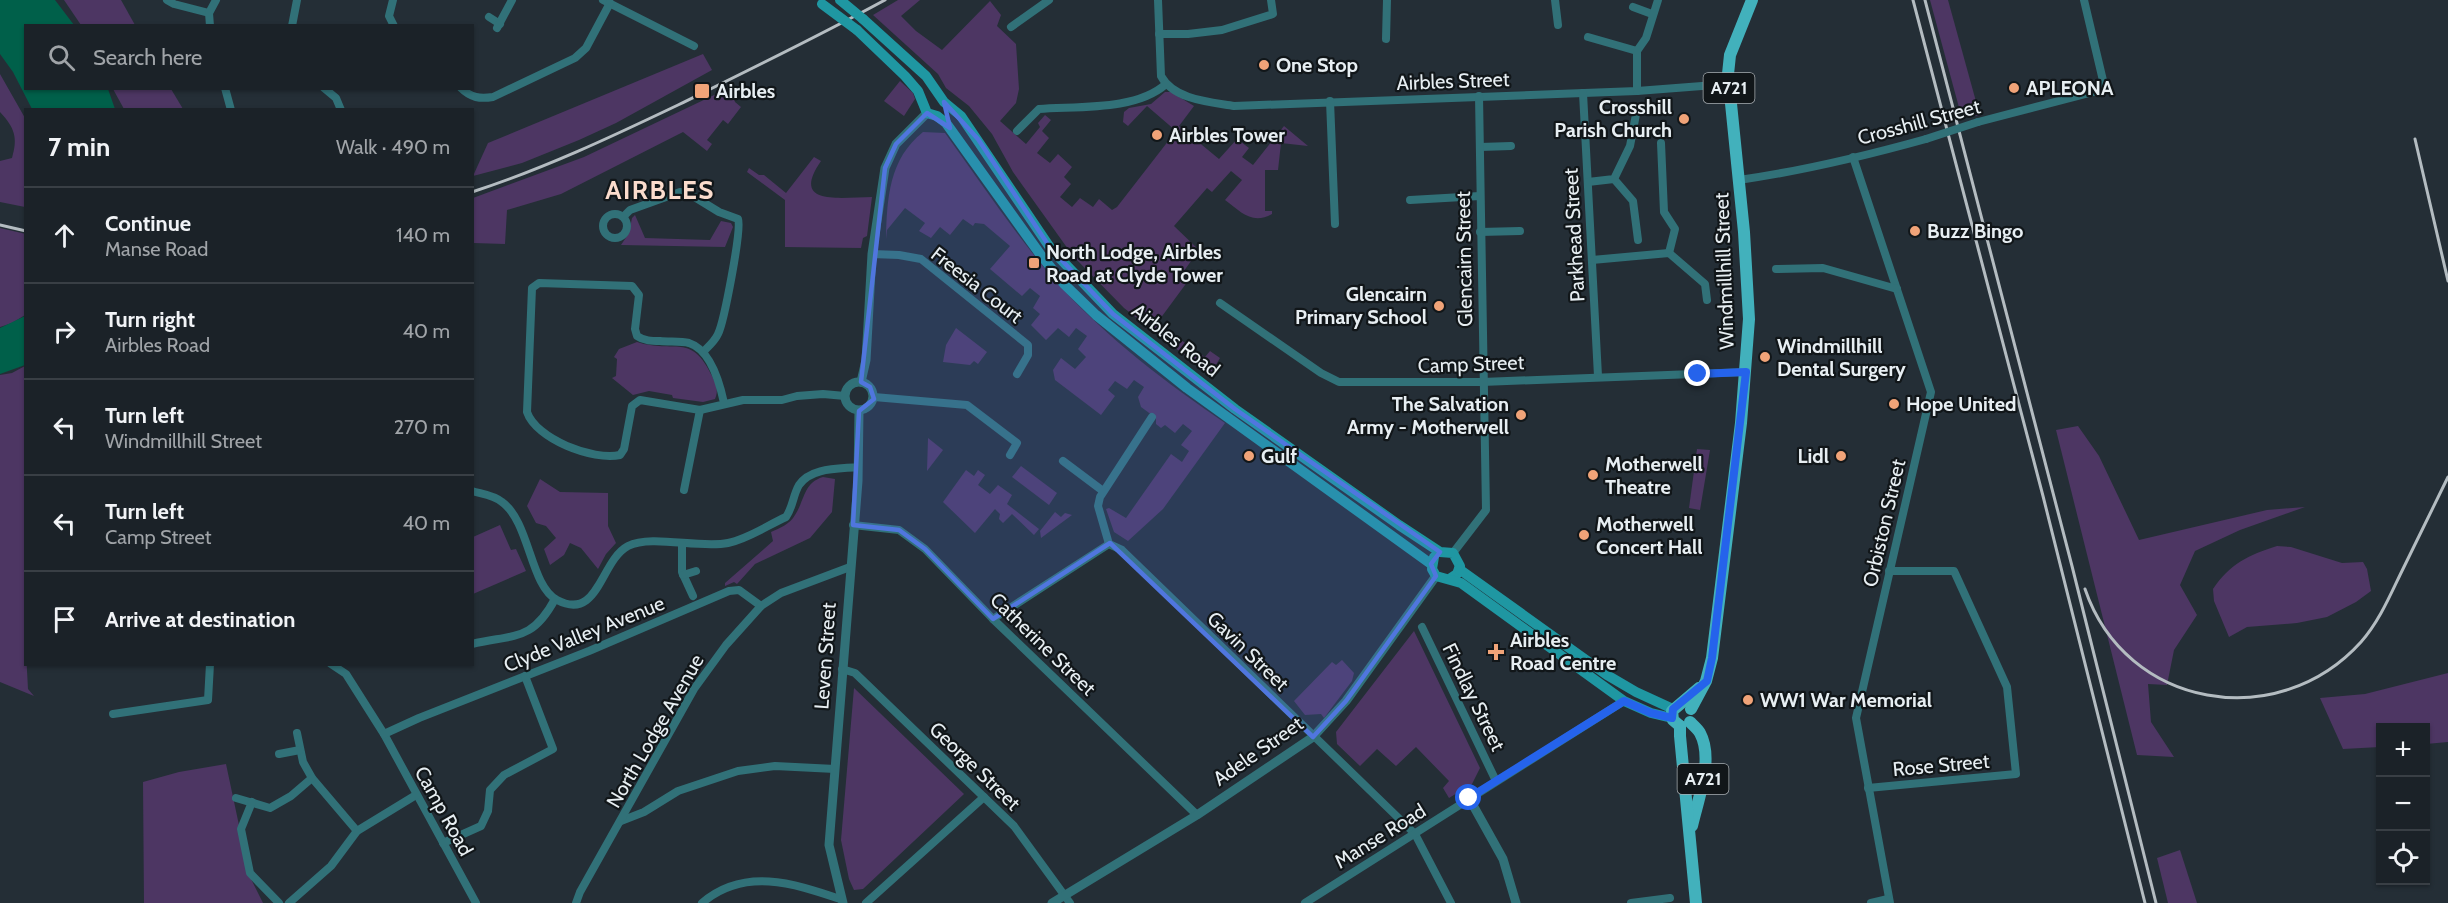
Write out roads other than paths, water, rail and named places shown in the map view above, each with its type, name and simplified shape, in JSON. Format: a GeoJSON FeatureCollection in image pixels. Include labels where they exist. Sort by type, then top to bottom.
{"type":"FeatureCollection","features":[{"type":"Feature","properties":{"kind":"main road","name":"Airbles Road"},"geometry":{"type":"LineString","coordinates":[[840,0],[926,76],[942,100],[961,116],[1051,249],[1113,314],[1234,409],[1440,552]]}},
{"type":"Feature","properties":{"kind":"main road","name":"A721"},"geometry":{"type":"LineString","coordinates":[[1739,180],[1728,84],[1730,55],[1752,0]]}},
{"type":"Feature","properties":{"kind":"main road","name":"Airbles Road"},"geometry":{"type":"LineString","coordinates":[[819,2],[857,30],[906,76],[930,112],[956,135],[1040,254],[1064,284],[1096,315],[1187,388],[1431,564]]}},
{"type":"Feature","properties":{"kind":"main road"},"geometry":{"type":"LineString","coordinates":[[935,95],[942,100],[944,109],[930,112],[931,96],[935,95]]}},
{"type":"Feature","properties":{"kind":"main road","name":"Windmillhill Street"},"geometry":{"type":"LineString","coordinates":[[1681,715],[1707,681],[1712,658],[1746,372],[1749,319],[1739,180]]}},
{"type":"Feature","properties":{"kind":"main road"},"geometry":{"type":"LineString","coordinates":[[1451,578],[1459,569],[1459,562],[1453,553],[1440,552],[1433,558],[1431,564],[1436,576],[1444,579],[1451,578],[1461,583],[1624,701],[1651,713],[1681,715]]}},
{"type":"Feature","properties":{"kind":"main road"},"geometry":{"type":"LineString","coordinates":[[1459,569],[1607,675],[1681,715]]}},
{"type":"Feature","properties":{"kind":"main road","name":"A721"},"geometry":{"type":"LineString","coordinates":[[1681,715],[1700,732],[1705,751],[1704,774],[1690,838]]}},
{"type":"Feature","properties":{"kind":"main road","name":"A721"},"geometry":{"type":"LineString","coordinates":[[1681,715],[1680,736],[1696,903]]}},
{"type":"Feature","properties":{"kind":"street"},"geometry":{"type":"LineString","coordinates":[[168,0],[174,4],[209,13]]}},
{"type":"Feature","properties":{"kind":"street"},"geometry":{"type":"LineString","coordinates":[[210,24],[209,13],[216,0]]}},
{"type":"Feature","properties":{"kind":"street"},"geometry":{"type":"LineString","coordinates":[[292,24],[297,0]]}},
{"type":"Feature","properties":{"kind":"street"},"geometry":{"type":"LineString","coordinates":[[393,0],[389,16],[393,24]]}},
{"type":"Feature","properties":{"kind":"street"},"geometry":{"type":"LineString","coordinates":[[489,17],[498,26],[512,0]]}},
{"type":"Feature","properties":{"kind":"street"},"geometry":{"type":"LineString","coordinates":[[1011,27],[1049,0]]}},
{"type":"Feature","properties":{"kind":"street"},"geometry":{"type":"LineString","coordinates":[[1017,131],[1039,109],[1128,103],[1156,93],[1166,84],[1161,76],[1158,0]]}},
{"type":"Feature","properties":{"kind":"street"},"geometry":{"type":"LineString","coordinates":[[1159,34],[1188,34],[1222,30],[1273,14],[1271,0]]}},
{"type":"Feature","properties":{"kind":"street"},"geometry":{"type":"LineString","coordinates":[[1386,39],[1387,0]]}},
{"type":"Feature","properties":{"kind":"street"},"geometry":{"type":"LineString","coordinates":[[1555,0],[1558,25]]}},
{"type":"Feature","properties":{"kind":"street"},"geometry":{"type":"LineString","coordinates":[[1638,91],[1636,51],[1646,38],[1658,0]]}},
{"type":"Feature","properties":{"kind":"street","name":"Crosshill Street"},"geometry":{"type":"LineString","coordinates":[[1739,180],[1853,158],[2105,89],[2084,0]]}},
{"type":"Feature","properties":{"kind":"street"},"geometry":{"type":"LineString","coordinates":[[463,90],[468,95],[480,99],[493,97],[575,58],[586,48],[606,2],[694,46]]}},
{"type":"Feature","properties":{"kind":"street"},"geometry":{"type":"LineString","coordinates":[[1633,7],[1652,14]]}},
{"type":"Feature","properties":{"kind":"street"},"geometry":{"type":"LineString","coordinates":[[1588,37],[1636,51]]}},
{"type":"Feature","properties":{"kind":"street","name":"Airbles Street"},"geometry":{"type":"LineString","coordinates":[[1166,84],[1200,100],[1234,106],[1638,91],[1728,84]]}},
{"type":"Feature","properties":{"kind":"street"},"geometry":{"type":"LineString","coordinates":[[226,90],[230,108]]}},
{"type":"Feature","properties":{"kind":"street"},"geometry":{"type":"LineString","coordinates":[[326,90],[336,98],[340,108]]}},
{"type":"Feature","properties":{"kind":"street","name":"Parkhead Street"},"geometry":{"type":"LineString","coordinates":[[1583,93],[1598,376]]}},
{"type":"Feature","properties":{"kind":"street","name":"Glencairn Street"},"geometry":{"type":"LineString","coordinates":[[1453,553],[1486,510],[1482,382],[1479,96]]}},
{"type":"Feature","properties":{"kind":"street"},"geometry":{"type":"LineString","coordinates":[[1330,101],[1335,224]]}},
{"type":"Feature","properties":{"kind":"street"},"geometry":{"type":"LineString","coordinates":[[1614,178],[1630,146],[1637,109]]}},
{"type":"Feature","properties":{"kind":"street"},"geometry":{"type":"LineString","coordinates":[[861,382],[866,360],[872,254],[885,168],[896,144],[930,112]]}},
{"type":"Feature","properties":{"kind":"street"},"geometry":{"type":"LineString","coordinates":[[1661,143],[1664,212],[1675,229],[1669,253]]}},
{"type":"Feature","properties":{"kind":"street"},"geometry":{"type":"LineString","coordinates":[[1480,147],[1511,146]]}},
{"type":"Feature","properties":{"kind":"street","name":"Orbiston Street"},"geometry":{"type":"LineString","coordinates":[[1853,158],[1930,392],[1856,718],[1889,901]]}},
{"type":"Feature","properties":{"kind":"street"},"geometry":{"type":"LineString","coordinates":[[1588,182],[1614,178]]}},
{"type":"Feature","properties":{"kind":"street"},"geometry":{"type":"LineString","coordinates":[[1614,178],[1633,201],[1638,240]]}},
{"type":"Feature","properties":{"kind":"street"},"geometry":{"type":"LineString","coordinates":[[623,217],[630,210],[680,192],[688,193],[706,205],[740,221],[732,263],[731,290],[724,306],[718,334],[703,352]]}},
{"type":"Feature","properties":{"kind":"street"},"geometry":{"type":"LineString","coordinates":[[1410,200],[1480,196]]}},
{"type":"Feature","properties":{"kind":"street"},"geometry":{"type":"LineString","coordinates":[[1480,232],[1520,231]]}},
{"type":"Feature","properties":{"kind":"street"},"geometry":{"type":"LineString","coordinates":[[1592,260],[1669,253],[1705,284],[1707,300]]}},
{"type":"Feature","properties":{"kind":"street","name":"Freesia Court"},"geometry":{"type":"LineString","coordinates":[[872,254],[921,259],[1028,345],[1028,355],[1017,374]]}},
{"type":"Feature","properties":{"kind":"street"},"geometry":{"type":"LineString","coordinates":[[1776,269],[1823,268],[1897,289]]}},
{"type":"Feature","properties":{"kind":"street"},"geometry":{"type":"LineString","coordinates":[[724,403],[717,379],[703,352],[688,343],[640,339],[635,329],[639,295],[632,286],[539,283],[532,288],[528,412],[534,424],[574,450],[616,456],[624,449],[631,409],[637,400],[700,410],[724,403],[762,398],[782,400],[804,395],[845,396]]}},
{"type":"Feature","properties":{"kind":"street","name":"Camp Street"},"geometry":{"type":"LineString","coordinates":[[1220,303],[1321,374],[1339,382],[1482,382],[1746,372]]}},
{"type":"Feature","properties":{"kind":"street"},"geometry":{"type":"LineString","coordinates":[[861,382],[870,387],[874,397],[868,407],[859,411],[849,407],[845,396],[850,385],[861,382]]}},
{"type":"Feature","properties":{"kind":"street"},"geometry":{"type":"LineString","coordinates":[[874,397],[967,405],[1017,443],[1010,455]]}},
{"type":"Feature","properties":{"kind":"street"},"geometry":{"type":"LineString","coordinates":[[684,490],[700,410]]}},
{"type":"Feature","properties":{"kind":"street","name":"Leven Street"},"geometry":{"type":"LineString","coordinates":[[842,901],[829,845],[858,467],[859,411]]}},
{"type":"Feature","properties":{"kind":"street"},"geometry":{"type":"LineString","coordinates":[[993,620],[1109,544],[1098,506],[1103,491],[1152,417]]}},
{"type":"Feature","properties":{"kind":"street"},"geometry":{"type":"LineString","coordinates":[[1063,461],[1103,491]]}},
{"type":"Feature","properties":{"kind":"street"},"geometry":{"type":"LineString","coordinates":[[474,492],[496,497],[510,509],[526,540],[544,588],[555,599],[573,605],[587,600],[596,591],[612,561],[626,547],[646,542],[727,543],[786,517],[799,486],[812,474],[858,467]]}},
{"type":"Feature","properties":{"kind":"street","name":"Catherine Street"},"geometry":{"type":"LineString","coordinates":[[853,525],[899,530],[925,549],[993,620],[1197,815]]}},
{"type":"Feature","properties":{"kind":"street"},"geometry":{"type":"LineString","coordinates":[[682,544],[680,563],[693,596]]}},
{"type":"Feature","properties":{"kind":"street","name":"Gavin Street"},"geometry":{"type":"LineString","coordinates":[[1109,544],[1122,550],[1312,737],[1415,834],[1451,903]]}},
{"type":"Feature","properties":{"kind":"street","name":"North Lodge Avenue"},"geometry":{"type":"LineString","coordinates":[[576,903],[580,892],[694,689],[726,645],[761,606],[781,593],[850,567]]}},
{"type":"Feature","properties":{"kind":"street"},"geometry":{"type":"LineString","coordinates":[[683,574],[696,571]]}},
{"type":"Feature","properties":{"kind":"street","name":"Rose Street"},"geometry":{"type":"LineString","coordinates":[[1868,788],[2016,774],[2007,687],[1954,571],[1889,571]]}},
{"type":"Feature","properties":{"kind":"street","name":"Adele Street"},"geometry":{"type":"LineString","coordinates":[[1052,903],[1067,899],[1312,737],[1346,701],[1436,576]]}},
{"type":"Feature","properties":{"kind":"street","name":"Clyde Valley Avenue"},"geometry":{"type":"LineString","coordinates":[[384,734],[589,651],[729,591],[739,590],[761,606]]}},
{"type":"Feature","properties":{"kind":"street"},"geometry":{"type":"LineString","coordinates":[[474,644],[509,639],[530,630],[545,616],[555,599]]}},
{"type":"Feature","properties":{"kind":"street","name":"Findlay Street"},"geometry":{"type":"LineString","coordinates":[[1422,627],[1496,781]]}},
{"type":"Feature","properties":{"kind":"street"},"geometry":{"type":"LineString","coordinates":[[113,714],[208,700],[210,666]]}},
{"type":"Feature","properties":{"kind":"street","name":"Camp Road"},"geometry":{"type":"LineString","coordinates":[[334,666],[346,674],[384,734],[476,903]]}},
{"type":"Feature","properties":{"kind":"street","name":"George Street"},"geometry":{"type":"LineString","coordinates":[[842,669],[855,673],[1014,826],[1067,899]]}},
{"type":"Feature","properties":{"kind":"street"},"geometry":{"type":"LineString","coordinates":[[443,843],[481,826],[488,811],[490,790],[504,775],[553,749],[525,676]]}},
{"type":"Feature","properties":{"kind":"street","name":"Manse Road"},"geometry":{"type":"LineString","coordinates":[[1305,903],[1624,701]]}},
{"type":"Feature","properties":{"kind":"street"},"geometry":{"type":"LineString","coordinates":[[297,733],[303,762],[312,778],[357,831]]}},
{"type":"Feature","properties":{"kind":"street"},"geometry":{"type":"LineString","coordinates":[[279,754],[300,750]]}},
{"type":"Feature","properties":{"kind":"street"},"geometry":{"type":"LineString","coordinates":[[621,821],[644,812],[678,791],[738,771],[775,765],[835,769]]}},
{"type":"Feature","properties":{"kind":"street"},"geometry":{"type":"LineString","coordinates":[[236,798],[270,808],[291,796],[312,778]]}},
{"type":"Feature","properties":{"kind":"street"},"geometry":{"type":"LineString","coordinates":[[289,903],[331,866],[357,831],[416,795]]}},
{"type":"Feature","properties":{"kind":"street"},"geometry":{"type":"LineString","coordinates":[[866,903],[984,797]]}},
{"type":"Feature","properties":{"kind":"street"},"geometry":{"type":"LineString","coordinates":[[1469,798],[1503,858],[1516,903]]}},
{"type":"Feature","properties":{"kind":"street"},"geometry":{"type":"LineString","coordinates":[[252,802],[241,829],[250,873],[279,903]]}},
{"type":"Feature","properties":{"kind":"street"},"geometry":{"type":"LineString","coordinates":[[702,903],[719,891],[737,884],[773,880],[799,885],[842,901]]}},
{"type":"Feature","properties":{"kind":"street"},"geometry":{"type":"LineString","coordinates":[[1631,903],[1670,898]]}},
{"type":"Feature","properties":{"kind":"street"},"geometry":{"type":"LineString","coordinates":[[1871,903],[1889,901]]}},
{"type":"Feature","properties":{"kind":"railway"},"geometry":{"type":"LineString","coordinates":[[474,191],[551,163],[628,129],[782,54],[885,0]]}},
{"type":"Feature","properties":{"kind":"railway"},"geometry":{"type":"LineString","coordinates":[[1913,0],[2043,496],[2145,903]]}},
{"type":"Feature","properties":{"kind":"railway"},"geometry":{"type":"LineString","coordinates":[[1925,0],[2072,566],[2156,903]]}},
{"type":"Feature","properties":{"kind":"railway"},"geometry":{"type":"LineString","coordinates":[[2415,139],[2448,281]]}},
{"type":"Feature","properties":{"kind":"railway"},"geometry":{"type":"LineString","coordinates":[[0,225],[24,231]]}},
{"type":"Feature","properties":{"kind":"railway"},"geometry":{"type":"LineString","coordinates":[[2085,589],[2105,630],[2134,661],[2168,683],[2207,695],[2248,697],[2289,689],[2327,671],[2367,635],[2378,619],[2448,477]]}},
{"type":"Feature","properties":{"kind":"place","name":"One Stop"},"geometry":{"type":"Point","coordinates":[1264,65]}},
{"type":"Feature","properties":{"kind":"place","name":"APLEONA"},"geometry":{"type":"Point","coordinates":[2014,88]}},
{"type":"Feature","properties":{"kind":"place","name":"Airbles"},"geometry":{"type":"Point","coordinates":[702,91]}},
{"type":"Feature","properties":{"kind":"place","name":"Crosshill Parish Church"},"geometry":{"type":"Point","coordinates":[1684,119]}},
{"type":"Feature","properties":{"kind":"place","name":"Airbles Tower"},"geometry":{"type":"Point","coordinates":[1157,135]}},
{"type":"Feature","properties":{"kind":"place","name":"Buzz Bingo"},"geometry":{"type":"Point","coordinates":[1915,231]}},
{"type":"Feature","properties":{"kind":"place","name":"North Lodge, Airbles Road at Clyde Tower"},"geometry":{"type":"Point","coordinates":[1034,263]}},
{"type":"Feature","properties":{"kind":"place","name":"Glencairn Primary School"},"geometry":{"type":"Point","coordinates":[1439,306]}},
{"type":"Feature","properties":{"kind":"place","name":"Windmillhill Dental Surgery"},"geometry":{"type":"Point","coordinates":[1765,357]}},
{"type":"Feature","properties":{"kind":"place","name":"Hope United"},"geometry":{"type":"Point","coordinates":[1894,404]}},
{"type":"Feature","properties":{"kind":"place","name":"The Salvation Army - Motherwell"},"geometry":{"type":"Point","coordinates":[1521,415]}},
{"type":"Feature","properties":{"kind":"place","name":"Gulf"},"geometry":{"type":"Point","coordinates":[1249,456]}},
{"type":"Feature","properties":{"kind":"place","name":"Lidl"},"geometry":{"type":"Point","coordinates":[1841,456]}},
{"type":"Feature","properties":{"kind":"place","name":"Motherwell Theatre"},"geometry":{"type":"Point","coordinates":[1593,475]}},
{"type":"Feature","properties":{"kind":"place","name":"Motherwell Concert Hall"},"geometry":{"type":"Point","coordinates":[1584,535]}},
{"type":"Feature","properties":{"kind":"place","name":"Airbles Road Centre"},"geometry":{"type":"Point","coordinates":[1496,652]}},
{"type":"Feature","properties":{"kind":"place","name":"WW1 War Memorial"},"geometry":{"type":"Point","coordinates":[1748,700]}},
{"type":"Feature","properties":{"kind":"district","name":"AIRBLES"},"geometry":{"type":"Point","coordinates":[660,190]}}]}
